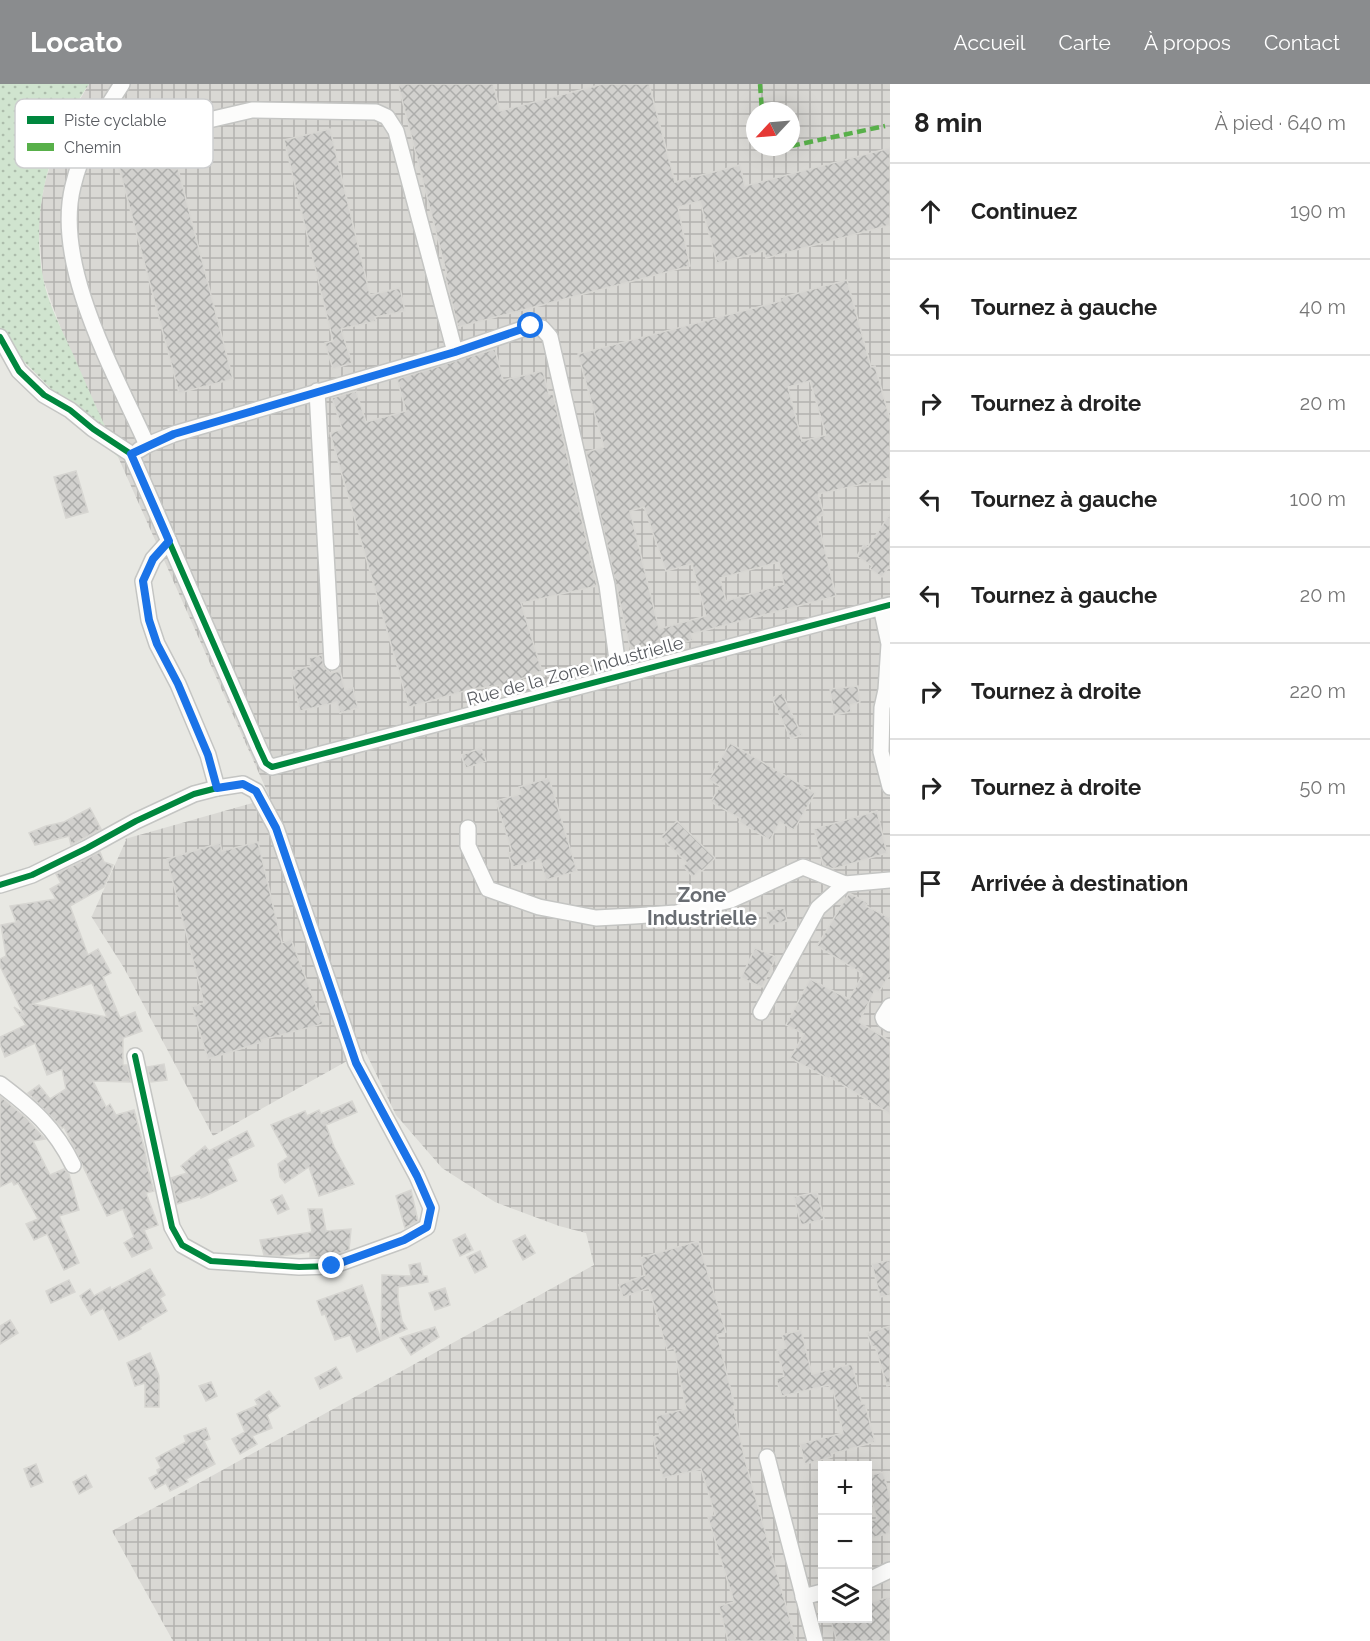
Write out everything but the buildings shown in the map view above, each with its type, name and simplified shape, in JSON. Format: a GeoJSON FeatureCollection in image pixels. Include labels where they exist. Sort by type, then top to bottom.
{"type":"FeatureCollection","features":[{"type":"Feature","properties":{"kind":"street"},"geometry":{"type":"LineString","coordinates":[[113,99],[122,84]]}},
{"type":"Feature","properties":{"kind":"street"},"geometry":{"type":"LineString","coordinates":[[213,119],[252,110],[376,112],[387,117],[396,131],[455,352]]}},
{"type":"Feature","properties":{"kind":"street"},"geometry":{"type":"LineString","coordinates":[[79,168],[72,188],[69,224],[74,272],[87,310],[147,446]]}},
{"type":"Feature","properties":{"kind":"street"},"geometry":{"type":"LineString","coordinates":[[131,454],[174,434],[455,352],[531,326],[542,328],[550,337],[607,585],[621,674]]}},
{"type":"Feature","properties":{"kind":"street"},"geometry":{"type":"LineString","coordinates":[[0,337],[19,371],[44,395],[70,410],[93,429],[131,454],[169,541],[153,559],[143,581],[149,620],[157,644],[178,684],[204,746],[217,788]]}},
{"type":"Feature","properties":{"kind":"street"},"geometry":{"type":"LineString","coordinates":[[317,391],[332,662]]}},
{"type":"Feature","properties":{"kind":"street","name":"Rue de la Zone Industrielle"},"geometry":{"type":"LineString","coordinates":[[169,541],[259,748],[269,765],[277,766],[886,606]]}},
{"type":"Feature","properties":{"kind":"street"},"geometry":{"type":"LineString","coordinates":[[886,606],[889,644],[888,692],[882,708],[881,752],[890,787]]}},
{"type":"Feature","properties":{"kind":"street"},"geometry":{"type":"LineString","coordinates":[[0,885],[32,875],[194,794],[243,784],[256,791],[276,828],[356,1063],[417,1176],[431,1208],[427,1227],[404,1240],[332,1266],[299,1267],[211,1261],[182,1245],[172,1227],[135,1056]]}},
{"type":"Feature","properties":{"kind":"street"},"geometry":{"type":"LineString","coordinates":[[468,828],[468,846],[488,889],[539,907],[596,918],[676,913],[720,903],[803,867],[845,884],[890,880]]}},
{"type":"Feature","properties":{"kind":"street"},"geometry":{"type":"LineString","coordinates":[[761,1012],[818,908],[845,884]]}},
{"type":"Feature","properties":{"kind":"street"},"geometry":{"type":"LineString","coordinates":[[890,1006],[883,1017],[890,1024]]}},
{"type":"Feature","properties":{"kind":"street"},"geometry":{"type":"LineString","coordinates":[[0,1084],[46,1122],[73,1165]]}},
{"type":"Feature","properties":{"kind":"street"},"geometry":{"type":"LineString","coordinates":[[767,1457],[815,1641]]}},
{"type":"Feature","properties":{"kind":"street"},"geometry":{"type":"LineString","coordinates":[[872,1579],[890,1572]]}},
{"type":"Feature","properties":{"kind":"street"},"geometry":{"type":"LineString","coordinates":[[803,1597],[818,1593]]}},
{"type":"Feature","properties":{"kind":"shaded area"},"geometry":{"type":"Polygon","coordinates":[[[89,84],[890,84],[890,1641],[173,1641],[112,1531],[594,1265],[586,1233],[559,1226],[495,1202],[442,1168],[396,1115],[365,1051],[213,1136],[124,968],[91,916],[125,839],[270,798],[61,329],[43,279],[38,222],[49,168],[213,168],[213,99],[80,99],[89,84]]]}},
{"type":"Feature","properties":{"kind":"green space"},"geometry":{"type":"Polygon","coordinates":[[[0,84],[89,84],[79,99],[15,99],[15,168],[49,168],[39,227],[45,288],[119,458],[0,337],[0,84]]]}},
{"type":"Feature","properties":{"kind":"marked path"},"geometry":{"type":"LineString","coordinates":[[760,84],[761,102]]}},
{"type":"Feature","properties":{"kind":"marked path"},"geometry":{"type":"LineString","coordinates":[[800,144],[885,126]]}},
{"type":"Feature","properties":{"kind":"cycle path"},"geometry":{"type":"LineString","coordinates":[[0,337],[19,371],[44,395],[70,410],[93,429],[131,454],[259,748],[266,763],[272,767],[890,605]]}},
{"type":"Feature","properties":{"kind":"cycle path"},"geometry":{"type":"LineString","coordinates":[[0,885],[32,875],[194,794],[243,784],[256,791],[276,828],[356,1063],[417,1176],[431,1208],[427,1227],[404,1240],[332,1266],[299,1267],[211,1261],[182,1245],[172,1227],[135,1056]]}},
{"type":"Feature","properties":{"kind":"district","name":"Zone Industrielle"},"geometry":{"type":"Point","coordinates":[702,906]}},
{"type":"Feature","properties":{"kind":"route"},"geometry":{"type":"LineString","coordinates":[[332,1266],[404,1240],[427,1227],[431,1208],[417,1176],[356,1063],[276,828],[256,791],[243,784],[217,788],[208,755],[178,684],[157,644],[149,620],[143,581],[153,559],[169,541],[131,454],[174,434],[455,352],[531,326]]}}]}
